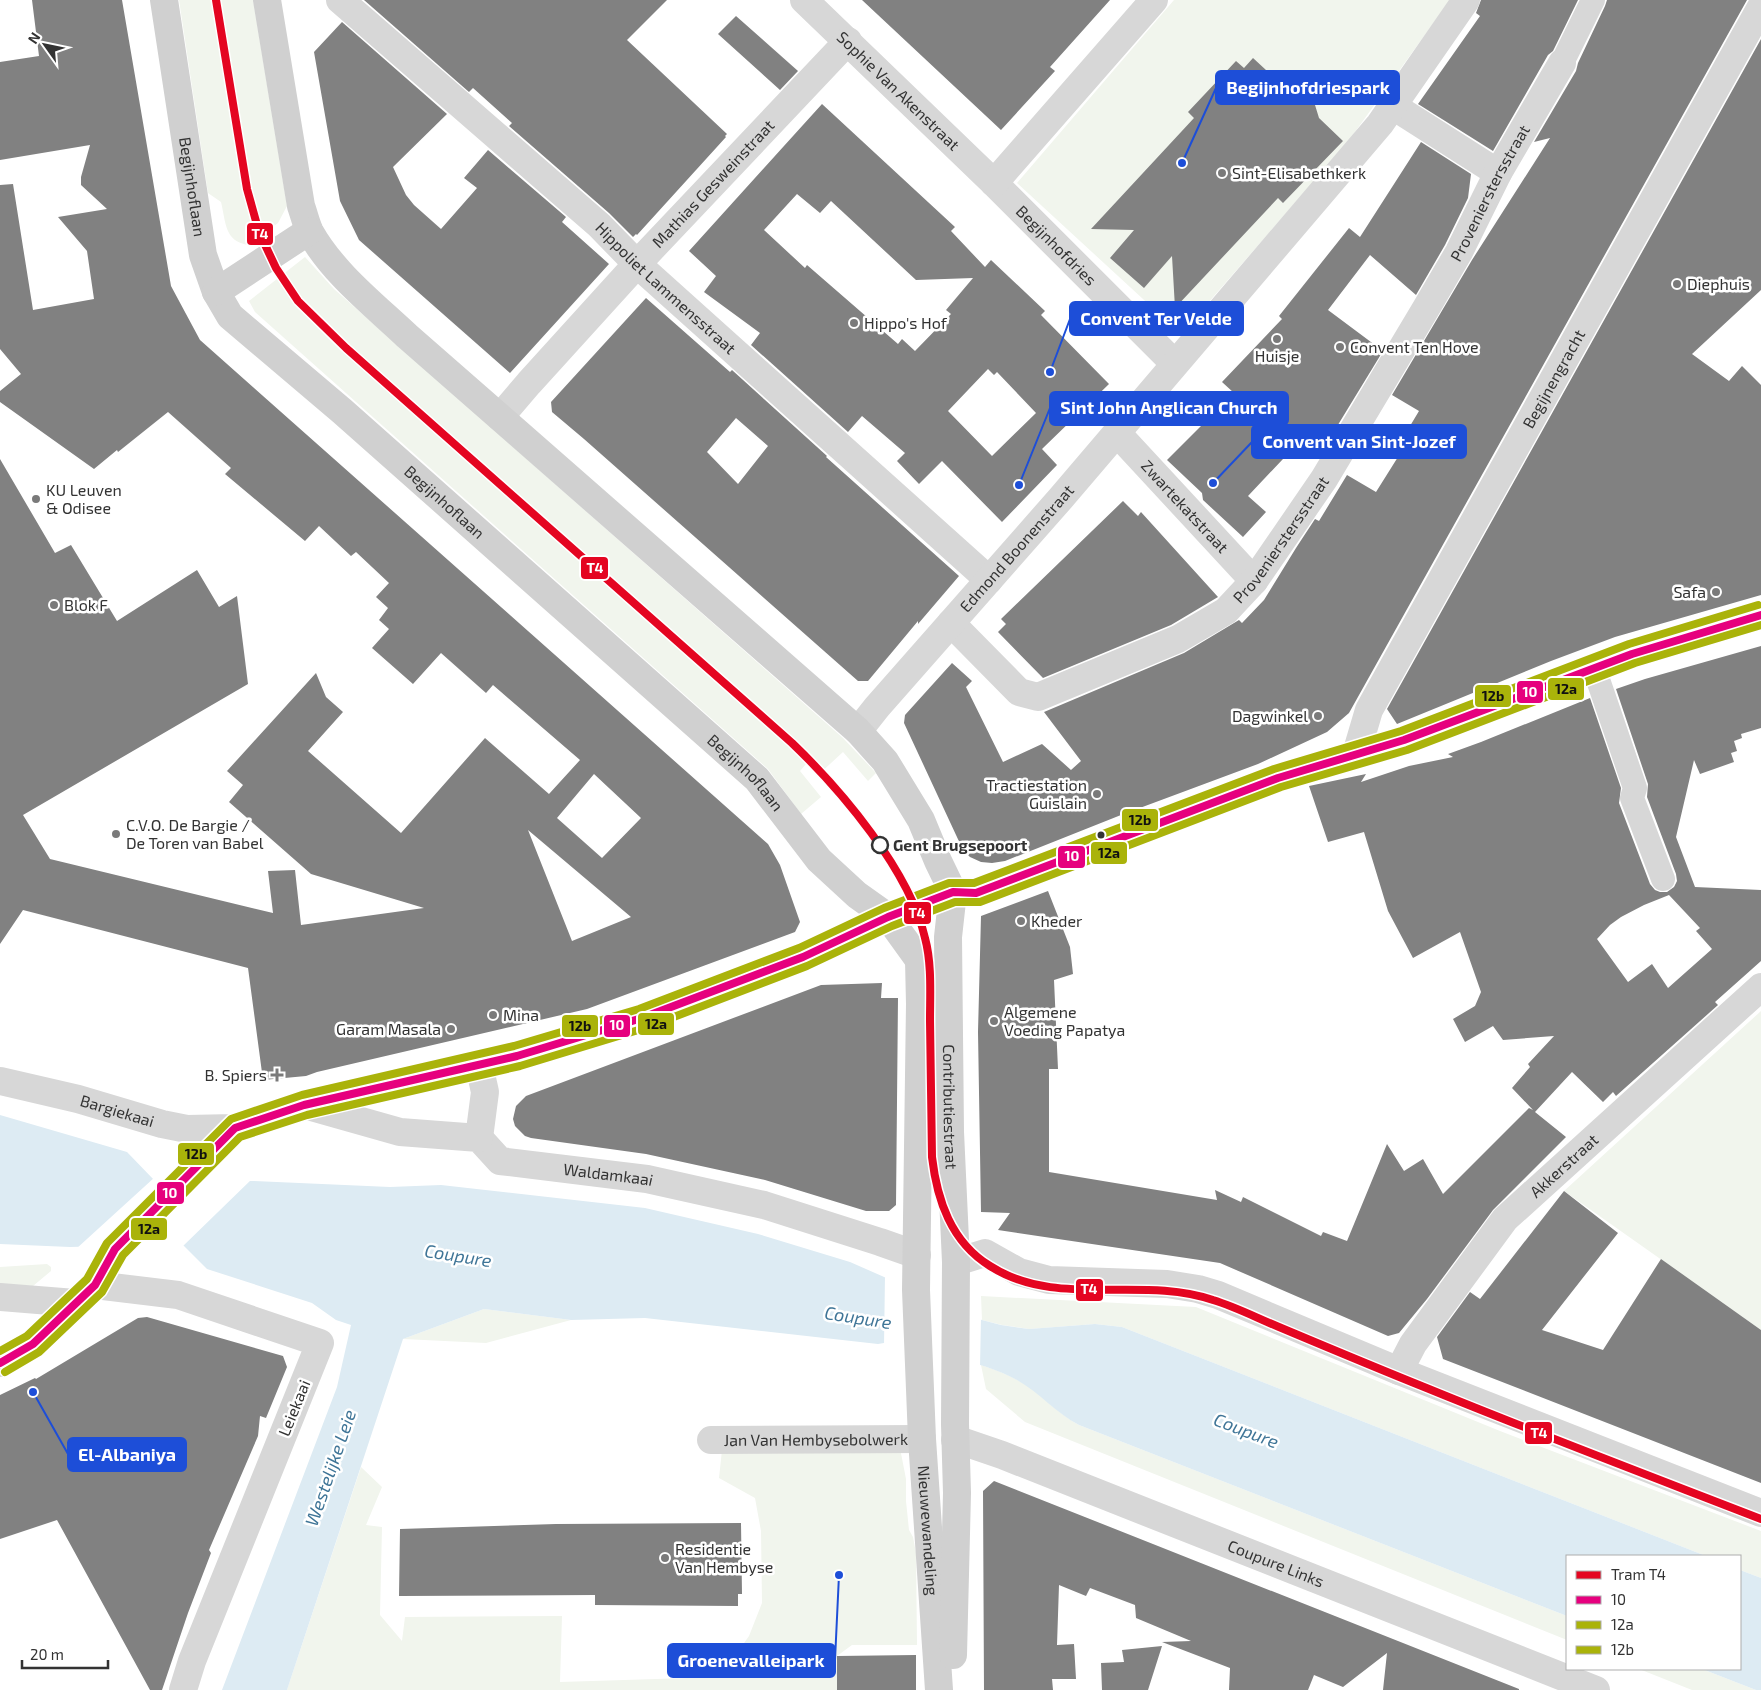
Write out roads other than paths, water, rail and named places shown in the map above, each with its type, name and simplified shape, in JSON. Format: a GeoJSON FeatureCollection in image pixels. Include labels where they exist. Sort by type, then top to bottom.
{"type":"FeatureCollection","features":[{"type":"Feature","properties":{"kind":"main road","name":"Begijnhoflaan"},"geometry":{"type":"LineString","coordinates":[[164,0],[203,255],[216,292],[230,316],[342,411],[580,624],[739,762],[757,779],[819,860],[857,895],[888,917]]}},
{"type":"Feature","properties":{"kind":"main road"},"geometry":{"type":"LineString","coordinates":[[267,0],[301,206],[309,231],[328,259],[351,285],[407,336],[858,731],[885,761],[921,820],[953,892]]}},
{"type":"Feature","properties":{"kind":"main road"},"geometry":{"type":"LineString","coordinates":[[216,292],[309,231]]}},
{"type":"Feature","properties":{"kind":"main road","name":"Contributiestraat"},"geometry":{"type":"LineString","coordinates":[[953,892],[948,937],[950,1132],[956,1262],[954,1382]]}},
{"type":"Feature","properties":{"kind":"main road","name":"Contributiestraat"},"geometry":{"type":"LineString","coordinates":[[888,917],[919,960],[916,1282],[920,1372]]}},
{"type":"Feature","properties":{"kind":"main road","name":"Nieuwewandeling"},"geometry":{"type":"LineString","coordinates":[[920,1372],[922,1439],[939,1690]]}},
{"type":"Feature","properties":{"kind":"main road","name":"Nieuwewandeling"},"geometry":{"type":"LineString","coordinates":[[952,1690],[957,1493],[954,1382]]}},
{"type":"Feature","properties":{"kind":"street","name":"Hippoliet Lammensstraat"},"geometry":{"type":"LineString","coordinates":[[340,0],[599,225],[637,264],[989,580]]}},
{"type":"Feature","properties":{"kind":"street","name":"Sophie Van Akenstraat"},"geometry":{"type":"LineString","coordinates":[[804,0],[994,184]]}},
{"type":"Feature","properties":{"kind":"street"},"geometry":{"type":"LineString","coordinates":[[994,184],[1154,0]]}},
{"type":"Feature","properties":{"kind":"street"},"geometry":{"type":"LineString","coordinates":[[1174,363],[1373,131],[1393,106],[1466,0]]}},
{"type":"Feature","properties":{"kind":"street","name":"Provenierstersstraat"},"geometry":{"type":"LineString","coordinates":[[951,623],[1019,692],[1038,697],[1178,639],[1226,611],[1254,581],[1324,479],[1459,252],[1498,173],[1562,63],[1593,0]]}},
{"type":"Feature","properties":{"kind":"street","name":"Begijnengracht"},"geometry":{"type":"LineString","coordinates":[[1356,754],[1369,710],[1761,7]]}},
{"type":"Feature","properties":{"kind":"street","name":"Mathias Gesweinstraat"},"geometry":{"type":"LineString","coordinates":[[500,417],[529,382],[637,264],[848,41]]}},
{"type":"Feature","properties":{"kind":"street"},"geometry":{"type":"LineString","coordinates":[[1393,106],[1498,173]]}},
{"type":"Feature","properties":{"kind":"street","name":"Begijnhofdries"},"geometry":{"type":"LineString","coordinates":[[994,184],[1174,363]]}},
{"type":"Feature","properties":{"kind":"street","name":"Edmond Boonenstraat"},"geometry":{"type":"LineString","coordinates":[[858,731],[1117,432],[1174,363]]}},
{"type":"Feature","properties":{"kind":"street","name":"Zwartekatstraat"},"geometry":{"type":"LineString","coordinates":[[1117,432],[1254,581]]}},
{"type":"Feature","properties":{"kind":"street"},"geometry":{"type":"LineString","coordinates":[[953,892],[976,893],[1278,778],[1404,740],[1632,654],[1761,615]]}},
{"type":"Feature","properties":{"kind":"street"},"geometry":{"type":"LineString","coordinates":[[1594,668],[1635,788],[1632,798],[1663,879]]}},
{"type":"Feature","properties":{"kind":"street","name":"Bargiekaai"},"geometry":{"type":"LineString","coordinates":[[0,1081],[78,1099],[162,1124],[187,1129],[235,1128],[304,1105],[517,1056],[642,1018],[803,957],[888,917],[953,892]]}},
{"type":"Feature","properties":{"kind":"street","name":"Akkerstraat"},"geometry":{"type":"LineString","coordinates":[[1399,1371],[1414,1344],[1506,1218],[1761,987]]}},
{"type":"Feature","properties":{"kind":"street"},"geometry":{"type":"LineString","coordinates":[[304,1105],[400,1132],[478,1138],[485,1092],[478,1065]]}},
{"type":"Feature","properties":{"kind":"street"},"geometry":{"type":"LineString","coordinates":[[0,1363],[33,1344],[85,1294],[115,1250],[235,1128]]}},
{"type":"Feature","properties":{"kind":"street","name":"Waldamkaai"},"geometry":{"type":"LineString","coordinates":[[478,1138],[500,1161],[647,1179],[764,1205],[917,1255]]}},
{"type":"Feature","properties":{"kind":"street"},"geometry":{"type":"LineString","coordinates":[[956,1262],[986,1253],[1019,1272],[1050,1280],[1167,1284],[1218,1294],[1399,1371],[1761,1513]]}},
{"type":"Feature","properties":{"kind":"street"},"geometry":{"type":"LineString","coordinates":[[0,1297],[85,1294]]}},
{"type":"Feature","properties":{"kind":"street","name":"Leiekaai"},"geometry":{"type":"LineString","coordinates":[[85,1294],[178,1295],[320,1343],[192,1661],[183,1690]]}},
{"type":"Feature","properties":{"kind":"street","name":"Jan Van Hembysebolwerk"},"geometry":{"type":"LineString","coordinates":[[711,1440],[922,1439]]}},
{"type":"Feature","properties":{"kind":"street","name":"Coupure Links"},"geometry":{"type":"LineString","coordinates":[[955,1440],[1002,1455],[1596,1690]]}},
{"type":"Feature","properties":{"kind":"water"},"geometry":{"type":"Polygon","coordinates":[[[0,1115],[127,1152],[155,1181],[254,1181],[390,1187],[441,1185],[645,1208],[758,1234],[850,1262],[982,1320],[1001,1325],[1029,1329],[1095,1324],[1122,1327],[1703,1555],[1566,1555],[1566,1616],[1079,1425],[1017,1380],[986,1367],[952,1357],[884,1343],[878,1344],[645,1318],[571,1320],[484,1309],[403,1339],[287,1690],[222,1690],[337,1387],[351,1325],[336,1320],[312,1303],[207,1269],[182,1244],[70,1247],[0,1244],[0,1115]]]}},
{"type":"Feature","properties":{"kind":"water"},"geometry":{"type":"Polygon","coordinates":[[[1741,1570],[1761,1578],[1761,1690],[1756,1690],[1705,1670],[1741,1670],[1741,1570]]]}},
{"type":"Feature","properties":{"kind":"tram line","name":"T4"},"geometry":{"type":"LineString","coordinates":[[216,0],[247,189],[259,232],[276,268],[298,301],[346,348],[792,743],[852,808],[889,859],[905,886],[917,912],[929,958],[932,1157],[934,1173],[948,1219],[965,1245],[990,1266],[1016,1279],[1043,1286],[1071,1289],[1157,1290],[1185,1293],[1222,1303],[1470,1406],[1761,1519]]}},
{"type":"Feature","properties":{"kind":"place","name":"Begijnhofdriespark"},"geometry":{"type":"Point","coordinates":[1182,163]}},
{"type":"Feature","properties":{"kind":"place","name":"Sint-Elisabethkerk"},"geometry":{"type":"Point","coordinates":[1222,173]}},
{"type":"Feature","properties":{"kind":"place","name":"Diephuis"},"geometry":{"type":"Point","coordinates":[1677,284]}},
{"type":"Feature","properties":{"kind":"place","name":"Hippo's Hof"},"geometry":{"type":"Point","coordinates":[854,323]}},
{"type":"Feature","properties":{"kind":"place","name":"Huisje"},"geometry":{"type":"Point","coordinates":[1277,339]}},
{"type":"Feature","properties":{"kind":"place","name":"Convent Ten Hove"},"geometry":{"type":"Point","coordinates":[1340,347]}},
{"type":"Feature","properties":{"kind":"place","name":"Convent Ter Velde"},"geometry":{"type":"Point","coordinates":[1050,372]}},
{"type":"Feature","properties":{"kind":"place","name":"Convent van Sint-Jozef"},"geometry":{"type":"Point","coordinates":[1213,483]}},
{"type":"Feature","properties":{"kind":"place","name":"Sint John Anglican Church"},"geometry":{"type":"Point","coordinates":[1019,485]}},
{"type":"Feature","properties":{"kind":"place","name":"KU Leuven & Odisee"},"geometry":{"type":"Point","coordinates":[36,499]}},
{"type":"Feature","properties":{"kind":"place","name":"Safa"},"geometry":{"type":"Point","coordinates":[1716,592]}},
{"type":"Feature","properties":{"kind":"place","name":"Blok F"},"geometry":{"type":"Point","coordinates":[54,605]}},
{"type":"Feature","properties":{"kind":"place","name":"Dagwinkel"},"geometry":{"type":"Point","coordinates":[1318,716]}},
{"type":"Feature","properties":{"kind":"place","name":"Tractiestation Guislain"},"geometry":{"type":"Point","coordinates":[1097,794]}},
{"type":"Feature","properties":{"kind":"place","name":"C.V.O. De Bargie / De Toren van Babel"},"geometry":{"type":"Point","coordinates":[116,834]}},
{"type":"Feature","properties":{"kind":"place","name":"Gent Brugsepoort"},"geometry":{"type":"Point","coordinates":[880,845]}},
{"type":"Feature","properties":{"kind":"place","name":"Kheder"},"geometry":{"type":"Point","coordinates":[1021,921]}},
{"type":"Feature","properties":{"kind":"place","name":"Mina"},"geometry":{"type":"Point","coordinates":[493,1015]}},
{"type":"Feature","properties":{"kind":"place","name":"Algemene Voeding Papatya"},"geometry":{"type":"Point","coordinates":[994,1021]}},
{"type":"Feature","properties":{"kind":"place","name":"Garam Masala"},"geometry":{"type":"Point","coordinates":[451,1029]}},
{"type":"Feature","properties":{"kind":"place","name":"B. Spiers"},"geometry":{"type":"Point","coordinates":[277,1075]}},
{"type":"Feature","properties":{"kind":"place","name":"El-Albaniya"},"geometry":{"type":"Point","coordinates":[33,1392]}},
{"type":"Feature","properties":{"kind":"place","name":"Residentie Van Hembyse"},"geometry":{"type":"Point","coordinates":[665,1558]}},
{"type":"Feature","properties":{"kind":"place","name":"Groenevalleipark"},"geometry":{"type":"Point","coordinates":[839,1575]}},
{"type":"Feature","properties":{"kind":"water label","name":"Coupure"},"geometry":{"type":"Point","coordinates":[458,1256]}},
{"type":"Feature","properties":{"kind":"water label","name":"Coupure"},"geometry":{"type":"Point","coordinates":[858,1318]}},
{"type":"Feature","properties":{"kind":"water label","name":"Coupure"},"geometry":{"type":"Point","coordinates":[1246,1431]}},
{"type":"Feature","properties":{"kind":"water label","name":"Westelijke Leie"},"geometry":{"type":"Point","coordinates":[331,1468]}}]}
